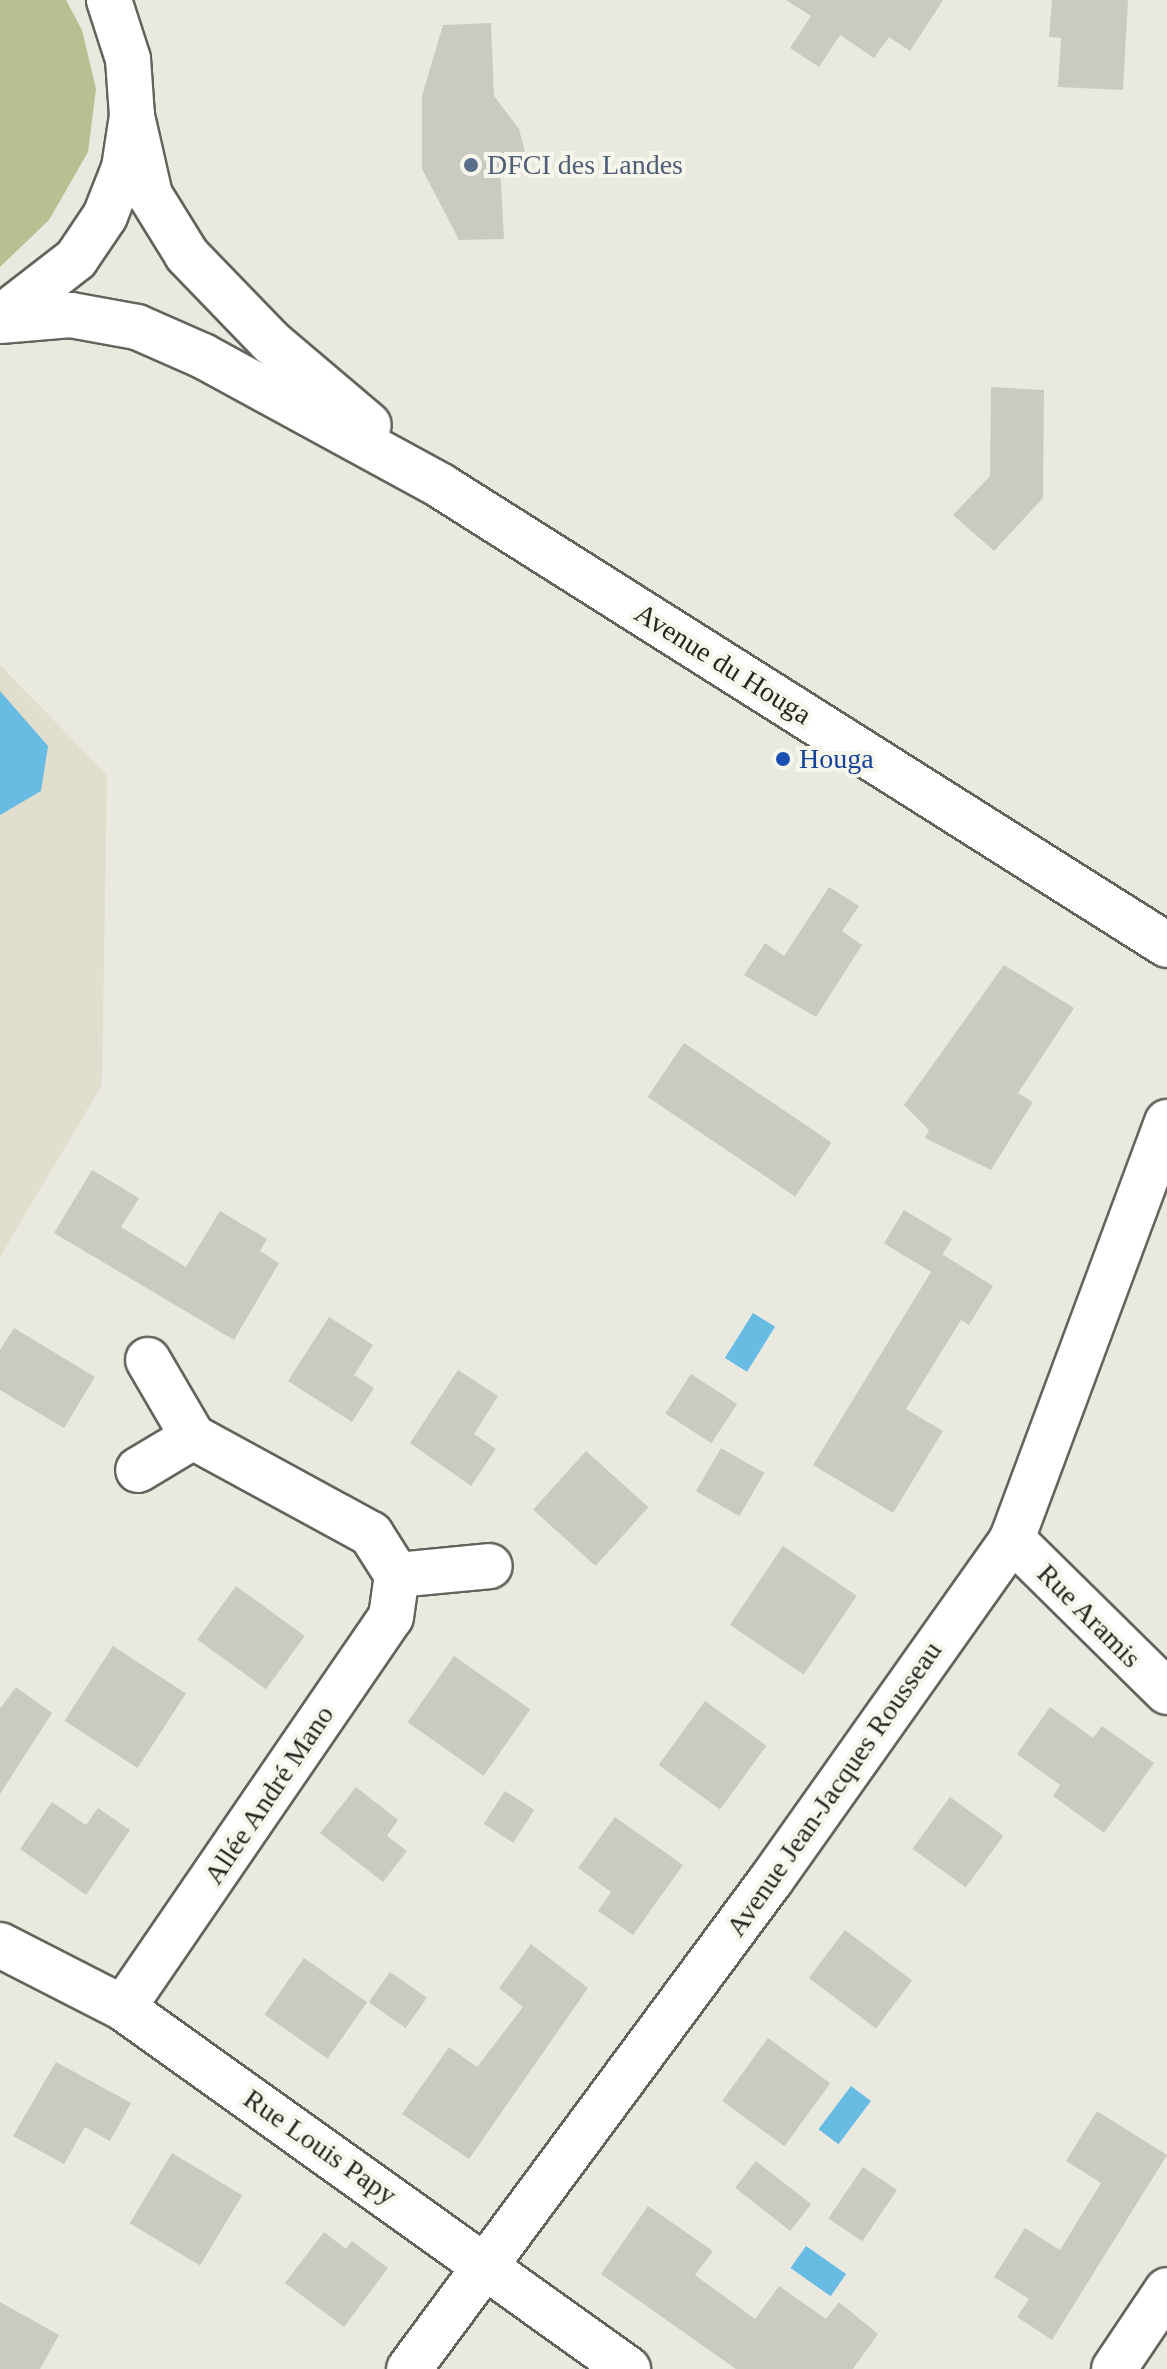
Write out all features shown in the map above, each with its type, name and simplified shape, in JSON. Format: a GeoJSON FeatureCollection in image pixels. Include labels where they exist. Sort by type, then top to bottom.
{"type":"FeatureCollection","features":[{"type":"Feature","properties":{"kind":"street"},"geometry":{"type":"LineString","coordinates":[[0,320],[76,259],[105,216],[132,116],[128,59],[111,1]]}},
{"type":"Feature","properties":{"kind":"street","name":"Avenue du Houga"},"geometry":{"type":"LineString","coordinates":[[132,116],[150,195],[187,255],[271,342],[441,486]]}},
{"type":"Feature","properties":{"kind":"street","name":"Avenue du Houga"},"geometry":{"type":"LineString","coordinates":[[0,320],[71,315],[137,327],[441,486],[1167,945]]}},
{"type":"Feature","properties":{"kind":"street","name":"Avenue Jean-Jacques Rousseau"},"geometry":{"type":"LineString","coordinates":[[409,2369],[771,1880],[1012,1539],[1164,1140]]}},
{"type":"Feature","properties":{"kind":"street"},"geometry":{"type":"LineString","coordinates":[[148,1360],[193,1437],[371,1534],[397,1575],[490,1566]]}},
{"type":"Feature","properties":{"kind":"street"},"geometry":{"type":"LineString","coordinates":[[138,1470],[193,1437]]}},
{"type":"Feature","properties":{"kind":"street","name":"Rue Aramis"},"geometry":{"type":"LineString","coordinates":[[1012,1539],[1167,1692]]}},
{"type":"Feature","properties":{"kind":"street","name":"Allée André Mano"},"geometry":{"type":"LineString","coordinates":[[123,2008],[391,1617],[397,1575]]}},
{"type":"Feature","properties":{"kind":"street","name":"Rue Louis Papy"},"geometry":{"type":"LineString","coordinates":[[0,1945],[123,2008],[486,2264],[628,2369]]}},
{"type":"Feature","properties":{"kind":"street"},"geometry":{"type":"LineString","coordinates":[[1114,2369],[1167,2290]]}},
{"type":"Feature","properties":{"kind":"shaded area"},"geometry":{"type":"Polygon","coordinates":[[[0,665],[107,775],[102,1085],[0,1257],[0,665]]]}},
{"type":"Feature","properties":{"kind":"green space"},"geometry":{"type":"Polygon","coordinates":[[[0,0],[66,0],[82,30],[96,89],[88,152],[49,220],[0,267],[0,0]]]}},
{"type":"Feature","properties":{"kind":"water"},"geometry":{"type":"Polygon","coordinates":[[[0,691],[48,746],[41,791],[0,815],[0,691]]]}},
{"type":"Feature","properties":{"kind":"water"},"geometry":{"type":"Polygon","coordinates":[[[753,1313],[775,1327],[747,1372],[725,1358],[753,1313]]]}},
{"type":"Feature","properties":{"kind":"water"},"geometry":{"type":"Polygon","coordinates":[[[851,2086],[871,2101],[838,2144],[819,2129],[851,2086]]]}},
{"type":"Feature","properties":{"kind":"water"},"geometry":{"type":"Polygon","coordinates":[[[806,2246],[846,2274],[831,2296],[791,2268],[806,2246]]]}},
{"type":"Feature","properties":{"kind":"building"},"geometry":{"type":"Polygon","coordinates":[[[786,0],[943,0],[910,51],[889,37],[874,58],[840,35],[819,67],[790,48],[811,16],[786,0]]]}},
{"type":"Feature","properties":{"kind":"building"},"geometry":{"type":"Polygon","coordinates":[[[1052,0],[1128,0],[1123,90],[1058,87],[1061,38],[1049,37],[1052,0]]]}},
{"type":"Feature","properties":{"kind":"building"},"geometry":{"type":"Polygon","coordinates":[[[491,23],[494,96],[519,129],[528,164],[500,165],[504,239],[459,240],[422,169],[422,96],[443,25],[491,23]]]}},
{"type":"Feature","properties":{"kind":"building"},"geometry":{"type":"Polygon","coordinates":[[[991,387],[1044,390],[1043,498],[994,551],[953,515],[990,476],[991,387]]]}},
{"type":"Feature","properties":{"kind":"building"},"geometry":{"type":"Polygon","coordinates":[[[829,887],[859,906],[842,931],[862,945],[816,1017],[744,975],[765,943],[784,956],[829,887]]]}},
{"type":"Feature","properties":{"kind":"building"},"geometry":{"type":"Polygon","coordinates":[[[1004,965],[1074,1008],[1018,1093],[1033,1102],[991,1170],[925,1138],[929,1130],[904,1105],[1004,965]]]}},
{"type":"Feature","properties":{"kind":"building"},"geometry":{"type":"Polygon","coordinates":[[[684,1043],[832,1143],[795,1196],[648,1097],[684,1043]]]}},
{"type":"Feature","properties":{"kind":"building"},"geometry":{"type":"Polygon","coordinates":[[[92,1170],[139,1198],[121,1227],[186,1267],[220,1211],[267,1239],[260,1251],[279,1263],[234,1340],[54,1233],[92,1170]]]}},
{"type":"Feature","properties":{"kind":"building"},"geometry":{"type":"Polygon","coordinates":[[[904,1210],[952,1239],[932,1272],[884,1243],[904,1210]]]}},
{"type":"Feature","properties":{"kind":"building"},"geometry":{"type":"Polygon","coordinates":[[[942,1254],[993,1286],[969,1325],[961,1320],[906,1409],[943,1431],[893,1513],[813,1465],[942,1254]]]}},
{"type":"Feature","properties":{"kind":"building"},"geometry":{"type":"Polygon","coordinates":[[[329,1317],[373,1345],[354,1375],[374,1388],[352,1422],[288,1381],[329,1317]]]}},
{"type":"Feature","properties":{"kind":"building"},"geometry":{"type":"Polygon","coordinates":[[[14,1328],[95,1377],[64,1428],[0,1390],[0,1350],[14,1328]]]}},
{"type":"Feature","properties":{"kind":"building"},"geometry":{"type":"Polygon","coordinates":[[[458,1370],[498,1396],[474,1434],[496,1449],[471,1486],[410,1443],[458,1370]]]}},
{"type":"Feature","properties":{"kind":"building"},"geometry":{"type":"Polygon","coordinates":[[[691,1374],[737,1404],[712,1443],[665,1413],[691,1374]]]}},
{"type":"Feature","properties":{"kind":"building"},"geometry":{"type":"Polygon","coordinates":[[[721,1448],[764,1473],[739,1516],[696,1491],[721,1448]]]}},
{"type":"Feature","properties":{"kind":"building"},"geometry":{"type":"Polygon","coordinates":[[[586,1451],[648,1507],[596,1566],[533,1510],[586,1451]]]}},
{"type":"Feature","properties":{"kind":"building"},"geometry":{"type":"Polygon","coordinates":[[[783,1546],[857,1596],[804,1675],[730,1625],[783,1546]]]}},
{"type":"Feature","properties":{"kind":"building"},"geometry":{"type":"Polygon","coordinates":[[[236,1586],[305,1636],[266,1689],[197,1639],[236,1586]]]}},
{"type":"Feature","properties":{"kind":"building"},"geometry":{"type":"Polygon","coordinates":[[[113,1646],[186,1693],[137,1768],[65,1721],[113,1646]]]}},
{"type":"Feature","properties":{"kind":"building"},"geometry":{"type":"Polygon","coordinates":[[[454,1656],[530,1709],[484,1776],[408,1722],[454,1656]]]}},
{"type":"Feature","properties":{"kind":"building"},"geometry":{"type":"Polygon","coordinates":[[[16,1687],[52,1713],[0,1794],[0,1709],[16,1687]]]}},
{"type":"Feature","properties":{"kind":"building"},"geometry":{"type":"Polygon","coordinates":[[[705,1701],[766,1746],[720,1810],[659,1765],[705,1701]]]}},
{"type":"Feature","properties":{"kind":"building"},"geometry":{"type":"Polygon","coordinates":[[[1050,1707],[1093,1738],[1102,1726],[1154,1763],[1104,1833],[1053,1796],[1060,1785],[1017,1754],[1050,1707]]]}},
{"type":"Feature","properties":{"kind":"building"},"geometry":{"type":"Polygon","coordinates":[[[356,1787],[398,1820],[387,1836],[407,1851],[383,1882],[320,1833],[356,1787]]]}},
{"type":"Feature","properties":{"kind":"building"},"geometry":{"type":"Polygon","coordinates":[[[505,1791],[534,1810],[513,1843],[484,1824],[505,1791]]]}},
{"type":"Feature","properties":{"kind":"building"},"geometry":{"type":"Polygon","coordinates":[[[950,1797],[1003,1836],[966,1888],[912,1849],[950,1797]]]}},
{"type":"Feature","properties":{"kind":"building"},"geometry":{"type":"Polygon","coordinates":[[[52,1802],[86,1825],[98,1808],[130,1830],[86,1895],[20,1849],[52,1802]]]}},
{"type":"Feature","properties":{"kind":"building"},"geometry":{"type":"Polygon","coordinates":[[[615,1817],[683,1865],[633,1935],[598,1911],[611,1892],[578,1868],[615,1817]]]}},
{"type":"Feature","properties":{"kind":"building"},"geometry":{"type":"Polygon","coordinates":[[[845,1930],[912,1981],[876,2028],[809,1978],[845,1930]]]}},
{"type":"Feature","properties":{"kind":"building"},"geometry":{"type":"Polygon","coordinates":[[[531,1944],[588,1988],[469,2159],[402,2114],[449,2047],[477,2067],[523,2007],[499,1988],[531,1944]]]}},
{"type":"Feature","properties":{"kind":"building"},"geometry":{"type":"Polygon","coordinates":[[[304,1958],[367,2002],[327,2059],[264,2015],[304,1958]]]}},
{"type":"Feature","properties":{"kind":"building"},"geometry":{"type":"Polygon","coordinates":[[[390,1972],[427,1998],[406,2028],[369,2002],[390,1972]]]}},
{"type":"Feature","properties":{"kind":"building"},"geometry":{"type":"Polygon","coordinates":[[[768,2038],[830,2083],[784,2146],[722,2101],[768,2038]]]}},
{"type":"Feature","properties":{"kind":"building"},"geometry":{"type":"Polygon","coordinates":[[[56,2062],[131,2103],[110,2141],[85,2127],[64,2164],[13,2136],[56,2062]]]}},
{"type":"Feature","properties":{"kind":"building"},"geometry":{"type":"Polygon","coordinates":[[[1097,2111],[1167,2155],[1052,2340],[1017,2317],[1029,2299],[994,2277],[1025,2228],[1060,2250],[1101,2183],[1066,2161],[1097,2111]]]}},
{"type":"Feature","properties":{"kind":"building"},"geometry":{"type":"Polygon","coordinates":[[[172,2153],[242,2195],[200,2266],[130,2223],[172,2153]]]}},
{"type":"Feature","properties":{"kind":"building"},"geometry":{"type":"Polygon","coordinates":[[[756,2161],[811,2204],[790,2231],[735,2188],[756,2161]]]}},
{"type":"Feature","properties":{"kind":"building"},"geometry":{"type":"Polygon","coordinates":[[[863,2167],[897,2190],[862,2241],[828,2218],[863,2167]]]}},
{"type":"Feature","properties":{"kind":"building"},"geometry":{"type":"Polygon","coordinates":[[[648,2206],[713,2251],[695,2275],[755,2319],[779,2286],[826,2319],[839,2302],[878,2334],[853,2369],[736,2369],[601,2274],[648,2206]]]}},
{"type":"Feature","properties":{"kind":"building"},"geometry":{"type":"Polygon","coordinates":[[[324,2232],[346,2249],[352,2241],[388,2268],[344,2327],[285,2283],[324,2232]]]}},
{"type":"Feature","properties":{"kind":"building"},"geometry":{"type":"Polygon","coordinates":[[[0,2302],[59,2335],[40,2369],[0,2369],[0,2302]]]}},
{"type":"Feature","properties":{"kind":"place","name":"DFCI des Landes"},"geometry":{"type":"Point","coordinates":[471,165]}},
{"type":"Feature","properties":{"kind":"place","name":"Houga"},"geometry":{"type":"Point","coordinates":[783,759]}}]}
